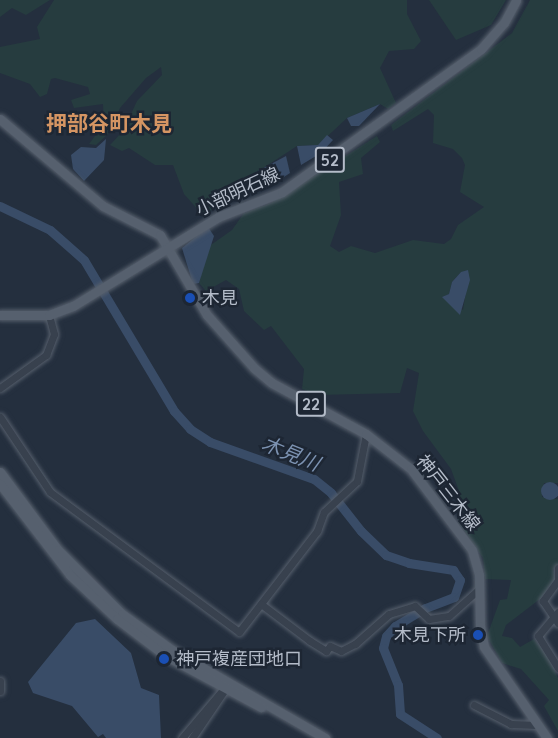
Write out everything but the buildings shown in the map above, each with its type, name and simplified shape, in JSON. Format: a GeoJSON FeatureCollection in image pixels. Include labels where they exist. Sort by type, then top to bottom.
{"type":"FeatureCollection","features":[{"type":"Feature","properties":{"kind":"main road","name":"小部明石線"},"geometry":{"type":"LineString","coordinates":[[0,315],[50,315],[93,295],[218,217],[282,192],[341,152],[481,49],[504,23],[516,0]]}},
{"type":"Feature","properties":{"kind":"main road","name":"神戸三木線"},"geometry":{"type":"LineString","coordinates":[[0,118],[95,200],[160,235],[170,247],[207,315],[254,368],[272,383],[366,434],[411,469],[472,550],[479,589],[484,647],[547,738]]}},
{"type":"Feature","properties":{"kind":"main road"},"geometry":{"type":"LineString","coordinates":[[0,472],[41,530],[95,590],[150,635],[226,687]]}},
{"type":"Feature","properties":{"kind":"main road"},"geometry":{"type":"LineString","coordinates":[[0,484],[36,534],[90,595],[166,656],[326,738]]}},
{"type":"Feature","properties":{"kind":"street"},"geometry":{"type":"LineString","coordinates":[[0,388],[46,355],[54,334],[50,315]]}},
{"type":"Feature","properties":{"kind":"street"},"geometry":{"type":"LineString","coordinates":[[0,417],[50,492],[238,632],[261,604],[335,501],[357,481],[366,434]]}},
{"type":"Feature","properties":{"kind":"street"},"geometry":{"type":"LineString","coordinates":[[558,568],[558,578],[543,600],[557,617],[538,636],[558,668]]}},
{"type":"Feature","properties":{"kind":"street"},"geometry":{"type":"LineString","coordinates":[[261,604],[326,651],[330,646],[341,651],[355,644],[389,614],[415,606],[429,619],[449,616],[479,589]]}},
{"type":"Feature","properties":{"kind":"street"},"geometry":{"type":"LineString","coordinates":[[0,681],[0,691]]}},
{"type":"Feature","properties":{"kind":"street"},"geometry":{"type":"LineString","coordinates":[[182,738],[226,687]]}},
{"type":"Feature","properties":{"kind":"street"},"geometry":{"type":"LineString","coordinates":[[192,738],[226,687]]}},
{"type":"Feature","properties":{"kind":"street"},"geometry":{"type":"LineString","coordinates":[[474,705],[517,726],[537,724]]}},
{"type":"Feature","properties":{"kind":"green space"},"geometry":{"type":"Polygon","coordinates":[[[0,0],[50,0],[26,15],[12,8],[0,17],[0,0]]]}},
{"type":"Feature","properties":{"kind":"green space"},"geometry":{"type":"Polygon","coordinates":[[[54,0],[407,0],[407,14],[421,41],[414,49],[389,51],[380,68],[396,103],[388,109],[380,104],[347,118],[318,145],[297,146],[237,185],[208,213],[200,212],[184,194],[173,165],[155,165],[129,148],[122,151],[110,145],[123,131],[137,101],[162,75],[161,67],[146,78],[120,108],[109,133],[96,145],[89,144],[104,124],[103,104],[74,108],[71,100],[90,94],[88,87],[55,78],[51,79],[47,94],[40,97],[30,84],[0,73],[0,47],[40,39],[37,27],[54,0]]]}},
{"type":"Feature","properties":{"kind":"green space"},"geometry":{"type":"Polygon","coordinates":[[[429,0],[506,0],[491,25],[456,40],[429,0]]]}},
{"type":"Feature","properties":{"kind":"green space"},"geometry":{"type":"Polygon","coordinates":[[[530,0],[558,0],[558,483],[544,483],[542,497],[558,499],[558,564],[553,570],[555,579],[540,599],[506,625],[502,636],[512,638],[520,647],[534,639],[549,658],[558,678],[558,731],[544,706],[549,700],[521,669],[502,663],[487,636],[500,600],[507,599],[511,580],[485,579],[483,558],[458,522],[459,491],[451,469],[423,431],[413,411],[419,373],[407,368],[400,393],[318,395],[302,389],[304,369],[271,326],[264,330],[244,311],[239,289],[226,280],[206,291],[199,283],[208,247],[232,230],[244,213],[271,203],[377,136],[380,142],[361,158],[363,174],[339,182],[341,215],[330,246],[339,252],[351,246],[375,253],[413,240],[444,244],[451,239],[458,225],[484,207],[460,192],[465,165],[462,158],[453,149],[433,143],[434,115],[428,109],[393,131],[391,125],[512,33],[530,0]],[[461,272],[452,282],[449,294],[443,297],[463,310],[467,285],[461,272]]]}},
{"type":"Feature","properties":{"kind":"water"},"geometry":{"type":"Polygon","coordinates":[[[380,104],[359,126],[351,126],[347,118],[380,104]]]}},
{"type":"Feature","properties":{"kind":"water"},"geometry":{"type":"Polygon","coordinates":[[[327,135],[333,140],[321,153],[301,165],[297,146],[318,145],[327,135]]]}},
{"type":"Feature","properties":{"kind":"water"},"geometry":{"type":"Polygon","coordinates":[[[106,139],[104,160],[84,181],[73,169],[71,155],[81,147],[96,148],[106,139]]]}},
{"type":"Feature","properties":{"kind":"water"},"geometry":{"type":"Polygon","coordinates":[[[286,156],[290,173],[267,188],[256,172],[286,156]]]}},
{"type":"Feature","properties":{"kind":"water"},"geometry":{"type":"Polygon","coordinates":[[[208,227],[214,236],[199,283],[193,284],[182,248],[208,227]]]}},
{"type":"Feature","properties":{"kind":"water"},"geometry":{"type":"Polygon","coordinates":[[[468,270],[470,280],[460,315],[442,297],[449,294],[452,282],[461,272],[468,270]]]}},
{"type":"Feature","properties":{"kind":"water"},"geometry":{"type":"Polygon","coordinates":[[[550,482],[556,485],[559,491],[556,497],[550,500],[544,497],[541,491],[544,485],[550,482]]]}},
{"type":"Feature","properties":{"kind":"water"},"geometry":{"type":"Polygon","coordinates":[[[95,619],[131,653],[141,688],[159,695],[161,738],[106,738],[103,734],[98,737],[72,706],[33,693],[28,682],[76,623],[95,619]]]}},
{"type":"Feature","properties":{"kind":"waterway","name":"木見川"},"geometry":{"type":"LineString","coordinates":[[0,206],[50,230],[84,260],[174,411],[190,429],[210,442],[314,479],[331,493],[361,531],[386,555],[409,563],[453,570],[460,580],[454,597],[425,608],[395,626],[386,636],[383,648],[398,685],[400,714],[437,738]]}},
{"type":"Feature","properties":{"kind":"place","name":"木見"},"geometry":{"type":"Point","coordinates":[190,298]}},
{"type":"Feature","properties":{"kind":"place","name":"木見下所"},"geometry":{"type":"Point","coordinates":[478,635]}},
{"type":"Feature","properties":{"kind":"place","name":"神戸複産団地口"},"geometry":{"type":"Point","coordinates":[164,659]}},
{"type":"Feature","properties":{"kind":"district","name":"押部谷町木見"},"geometry":{"type":"Point","coordinates":[109,123]}}]}
